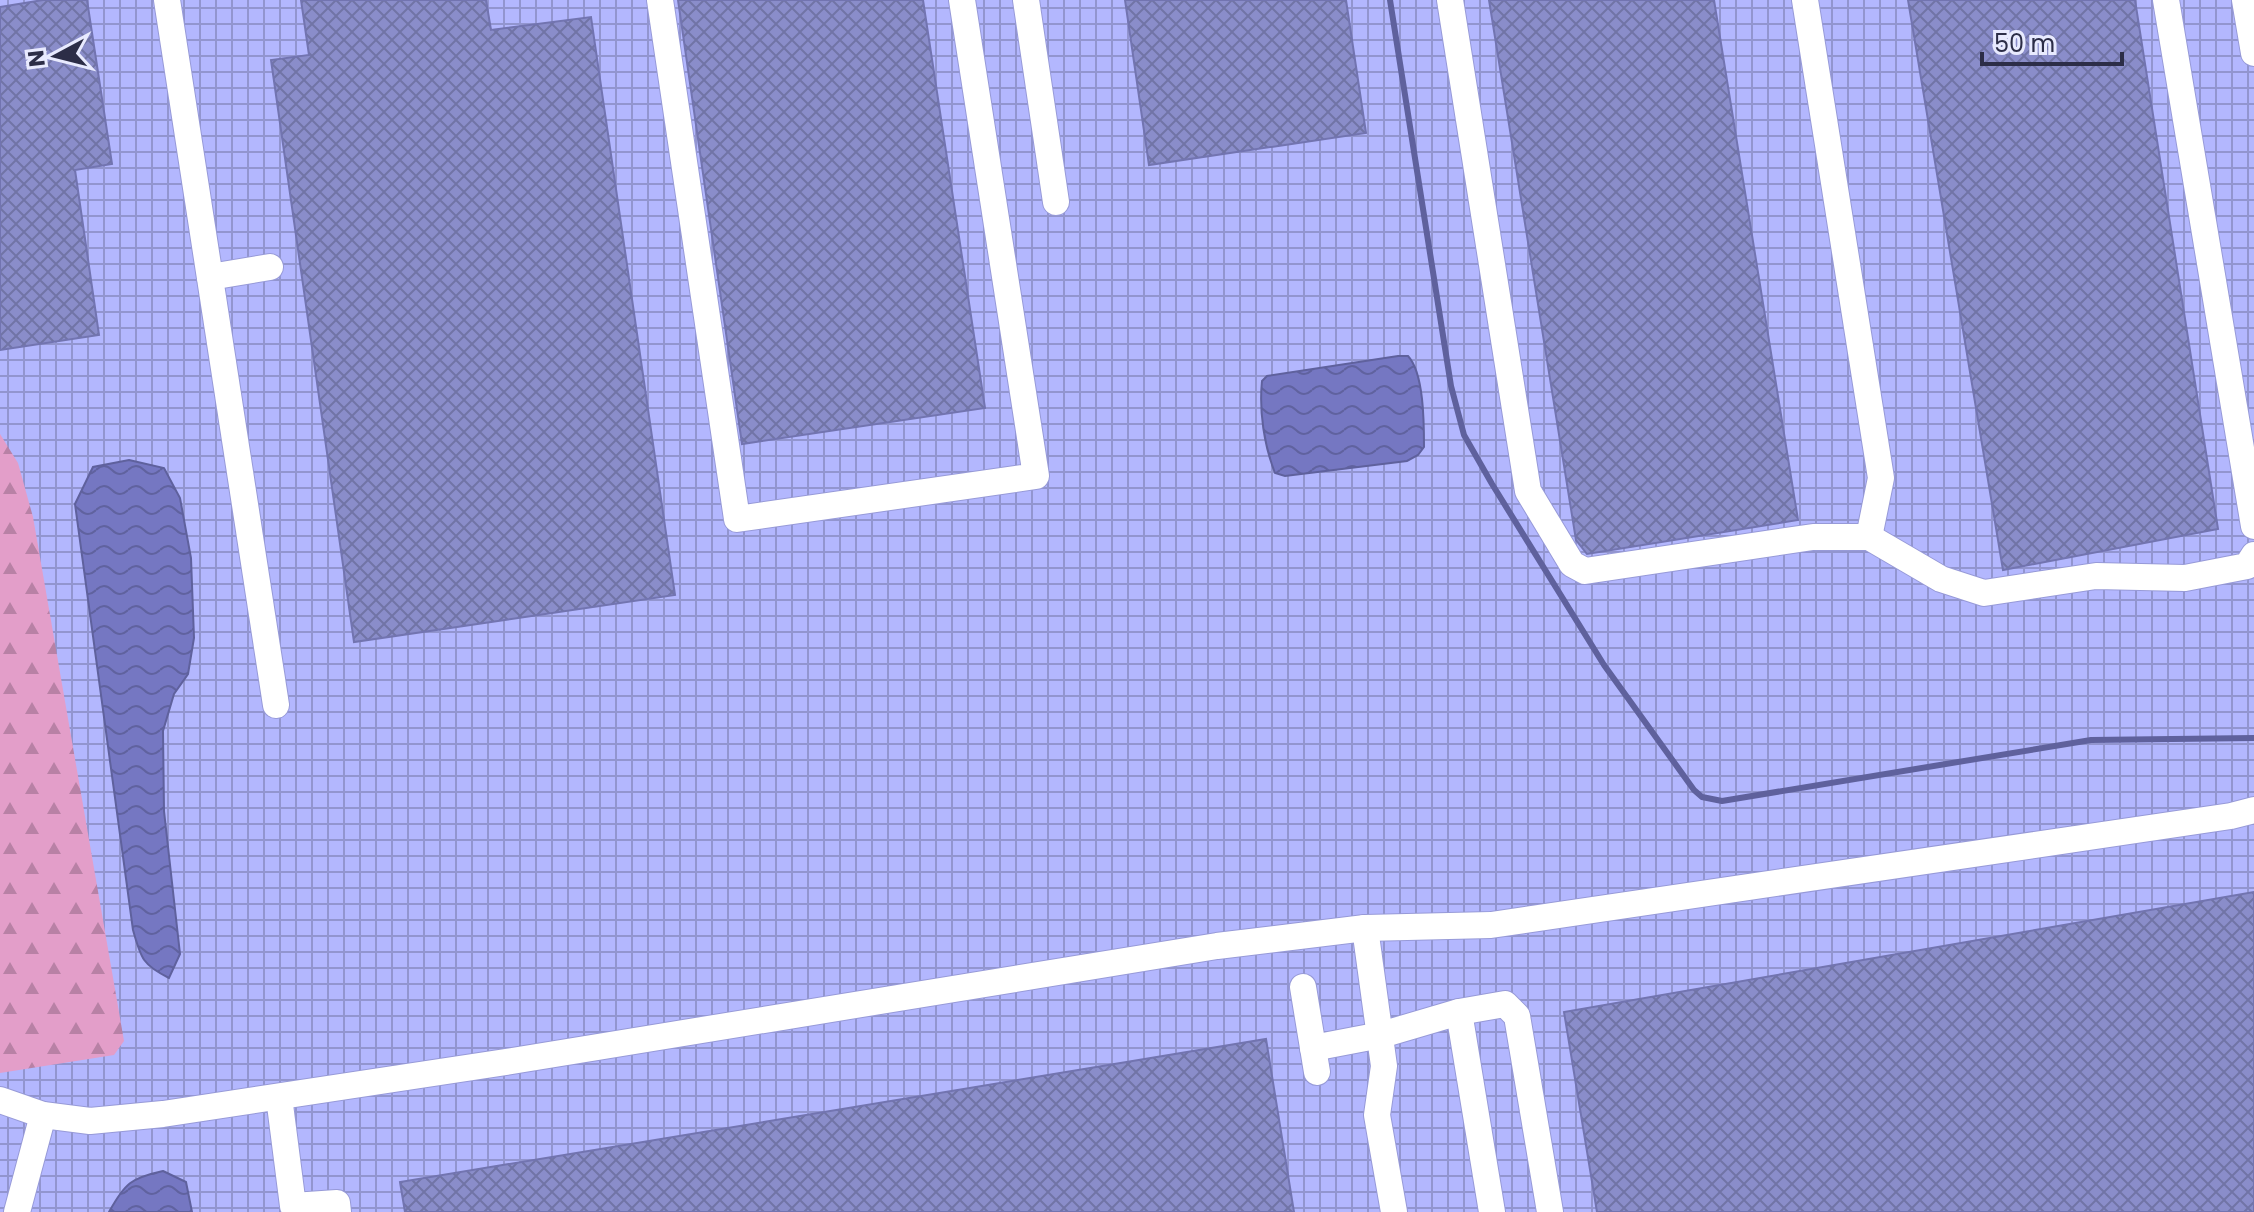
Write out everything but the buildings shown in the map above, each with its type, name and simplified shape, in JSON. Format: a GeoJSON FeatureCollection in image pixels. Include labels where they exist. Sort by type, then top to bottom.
{"type":"FeatureCollection","features":[{"type":"Feature","properties":{"kind":"lane"},"geometry":{"type":"LineString","coordinates":[[167,0],[276,705]]}},
{"type":"Feature","properties":{"kind":"lane"},"geometry":{"type":"LineString","coordinates":[[660,0],[737,519],[1036,476],[962,0]]}},
{"type":"Feature","properties":{"kind":"lane"},"geometry":{"type":"LineString","coordinates":[[1026,0],[1056,202]]}},
{"type":"Feature","properties":{"kind":"lane"},"geometry":{"type":"LineString","coordinates":[[1450,0],[1528,491],[1572,564],[1585,571],[1813,537],[1869,537],[1941,579],[1984,593],[2096,576],[2185,578],[2247,566],[2254,555]]}},
{"type":"Feature","properties":{"kind":"lane"},"geometry":{"type":"LineString","coordinates":[[1805,0],[1881,478],[1869,537]]}},
{"type":"Feature","properties":{"kind":"lane"},"geometry":{"type":"LineString","coordinates":[[2166,0],[2254,526]]}},
{"type":"Feature","properties":{"kind":"lane"},"geometry":{"type":"LineString","coordinates":[[2245,0],[2254,53]]}},
{"type":"Feature","properties":{"kind":"lane"},"geometry":{"type":"LineString","coordinates":[[210,277],[270,267]]}},
{"type":"Feature","properties":{"kind":"lane"},"geometry":{"type":"LineString","coordinates":[[0,1100],[43,1115],[90,1121],[163,1114],[544,1056],[1217,946],[1365,928],[1491,925],[2231,816],[2254,810]]}},
{"type":"Feature","properties":{"kind":"lane"},"geometry":{"type":"LineString","coordinates":[[1365,928],[1384,1066],[1377,1115],[1394,1212]]}},
{"type":"Feature","properties":{"kind":"lane"},"geometry":{"type":"LineString","coordinates":[[1303,987],[1315,1060],[1381,1035],[1459,1012],[1505,1004],[1517,1016],[1550,1212]]}},
{"type":"Feature","properties":{"kind":"lane"},"geometry":{"type":"LineString","coordinates":[[1459,1012],[1492,1212]]}},
{"type":"Feature","properties":{"kind":"lane"},"geometry":{"type":"LineString","coordinates":[[279,1097],[294,1209],[337,1203],[338,1212]]}},
{"type":"Feature","properties":{"kind":"lane"},"geometry":{"type":"LineString","coordinates":[[17,1212],[43,1115]]}},
{"type":"Feature","properties":{"kind":"shaded area"},"geometry":{"type":"Polygon","coordinates":[[[0,0],[2254,0],[2254,1212],[0,1212],[0,0]]]}},
{"type":"Feature","properties":{"kind":"green space"},"geometry":{"type":"Polygon","coordinates":[[[0,434],[18,463],[33,517],[124,1041],[114,1055],[0,1073],[0,434]]]}},
{"type":"Feature","properties":{"kind":"water"},"geometry":{"type":"Polygon","coordinates":[[[1408,356],[1420,386],[1424,447],[1418,455],[1407,461],[1285,476],[1275,473],[1262,416],[1262,381],[1267,376],[1408,356]]]}},
{"type":"Feature","properties":{"kind":"water"},"geometry":{"type":"Polygon","coordinates":[[[129,460],[164,468],[180,498],[191,558],[194,638],[188,674],[174,694],[163,731],[164,811],[180,954],[169,978],[144,960],[133,930],[75,504],[93,467],[129,460]]]}},
{"type":"Feature","properties":{"kind":"water"},"geometry":{"type":"Polygon","coordinates":[[[163,1171],[186,1182],[192,1212],[109,1212],[130,1183],[163,1171]]]}},
{"type":"Feature","properties":{"kind":"waterway"},"geometry":{"type":"LineString","coordinates":[[1390,0],[1451,386],[1464,435],[1604,665],[1702,797],[1722,801],[2091,740],[2254,738]]}}]}
